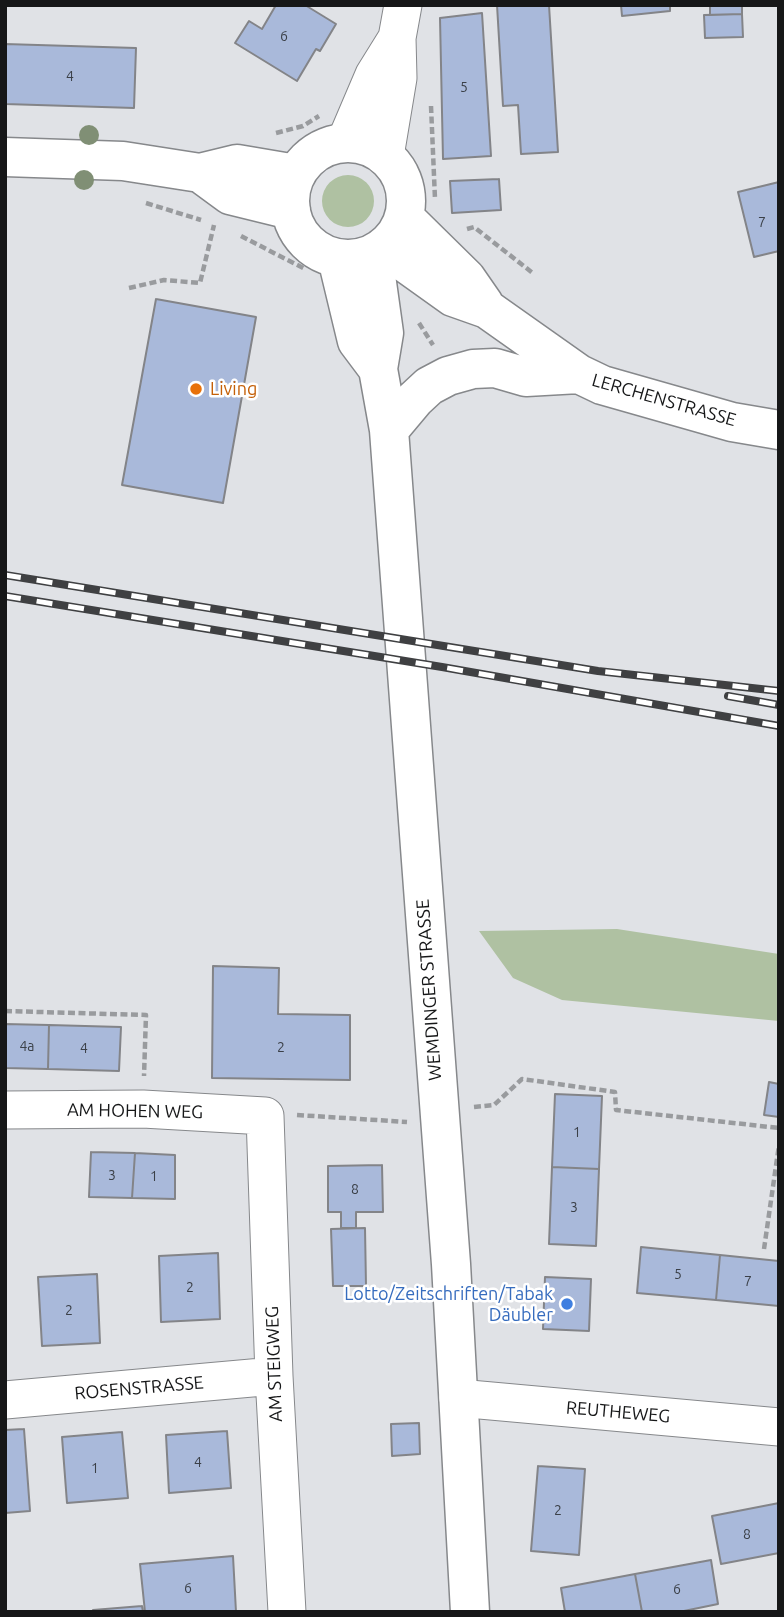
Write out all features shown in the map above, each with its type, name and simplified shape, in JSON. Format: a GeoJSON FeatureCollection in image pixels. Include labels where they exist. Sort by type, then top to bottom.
{"type":"FeatureCollection","features":[{"type":"Feature","properties":{"kind":"main road"},"geometry":{"type":"LineString","coordinates":[[345,143],[359,144],[385,156],[396,168],[406,200],[386,235],[311,246],[301,235],[293,192],[305,162],[317,152],[345,143]]}},
{"type":"Feature","properties":{"kind":"main road"},"geometry":{"type":"LineString","coordinates":[[5,157],[123,161],[201,173],[230,195],[293,192]]}},
{"type":"Feature","properties":{"kind":"main road","name":"LERCHENSTRASSE"},"geometry":{"type":"LineString","coordinates":[[386,235],[453,298],[487,309],[579,374],[602,384],[732,422],[779,430]]}},
{"type":"Feature","properties":{"kind":"main road","name":"WEMDINGER STRASSE"},"geometry":{"type":"LineString","coordinates":[[386,235],[357,341],[379,369],[389,430],[451,1264],[470,1612]]}},
{"type":"Feature","properties":{"kind":"main road"},"geometry":{"type":"LineString","coordinates":[[389,430],[429,386],[448,376],[473,369],[495,368],[526,377],[579,374]]}},
{"type":"Feature","properties":{"kind":"street"},"geometry":{"type":"LineString","coordinates":[[345,143],[400,21]]}},
{"type":"Feature","properties":{"kind":"street"},"geometry":{"type":"LineString","coordinates":[[385,156],[398,78],[400,21]]}},
{"type":"Feature","properties":{"kind":"street","name":"AM HOHEN WEG"},"geometry":{"type":"LineString","coordinates":[[5,1110],[143,1109],[265,1116]]}},
{"type":"Feature","properties":{"kind":"street","name":"AM STEIGWEG"},"geometry":{"type":"LineString","coordinates":[[265,1116],[274,1376],[287,1612]]}},
{"type":"Feature","properties":{"kind":"street","name":"ROSENSTRASSE"},"geometry":{"type":"LineString","coordinates":[[5,1400],[274,1376]]}},
{"type":"Feature","properties":{"kind":"street","name":"REUTHEWEG"},"geometry":{"type":"LineString","coordinates":[[458,1398],[779,1427]]}},
{"type":"Feature","properties":{"kind":"path"},"geometry":{"type":"LineString","coordinates":[[386,235],[431,96]]}},
{"type":"Feature","properties":{"kind":"path"},"geometry":{"type":"LineString","coordinates":[[135,199],[224,229]]}},
{"type":"Feature","properties":{"kind":"path"},"geometry":{"type":"LineString","coordinates":[[129,288],[164,280],[200,283],[214,225]]}},
{"type":"Feature","properties":{"kind":"path"},"geometry":{"type":"LineString","coordinates":[[464,230],[474,227],[534,274]]}},
{"type":"Feature","properties":{"kind":"path"},"geometry":{"type":"LineString","coordinates":[[5,1011],[146,1015],[143,1109]]}},
{"type":"Feature","properties":{"kind":"path"},"geometry":{"type":"LineString","coordinates":[[476,1107],[494,1105],[523,1079],[615,1092],[616,1110],[779,1128]]}},
{"type":"Feature","properties":{"kind":"path"},"geometry":{"type":"LineString","coordinates":[[265,1116],[295,1115],[411,1122]]}},
{"type":"Feature","properties":{"kind":"path"},"geometry":{"type":"LineString","coordinates":[[764,1249],[779,1145]]}},
{"type":"Feature","properties":{"kind":"green space"},"geometry":{"type":"Polygon","coordinates":[[[348,175],[367,182],[374,201],[367,220],[348,227],[329,220],[322,201],[329,182],[348,175]]]}},
{"type":"Feature","properties":{"kind":"green space"},"geometry":{"type":"Polygon","coordinates":[[[617,929],[779,954],[779,1021],[562,1000],[513,978],[479,931],[617,929]]]}},
{"type":"Feature","properties":{"kind":"building"},"geometry":{"type":"Polygon","coordinates":[[[276,5],[305,5],[336,24],[320,51],[316,49],[297,81],[235,43],[249,21],[262,29],[276,5]]]}},
{"type":"Feature","properties":{"kind":"building"},"geometry":{"type":"Polygon","coordinates":[[[497,5],[549,5],[558,152],[521,154],[518,105],[503,106],[497,5]]]}},
{"type":"Feature","properties":{"kind":"building"},"geometry":{"type":"Polygon","coordinates":[[[621,5],[670,5],[670,11],[622,16],[621,5]]]}},
{"type":"Feature","properties":{"kind":"building"},"geometry":{"type":"Polygon","coordinates":[[[710,5],[742,5],[742,14],[710,15],[710,5]]]}},
{"type":"Feature","properties":{"kind":"building"},"geometry":{"type":"Polygon","coordinates":[[[482,13],[491,156],[443,159],[440,18],[482,13]]]}},
{"type":"Feature","properties":{"kind":"building"},"geometry":{"type":"Polygon","coordinates":[[[742,14],[743,37],[705,38],[704,15],[742,14]]]}},
{"type":"Feature","properties":{"kind":"building"},"geometry":{"type":"Polygon","coordinates":[[[5,44],[136,48],[134,108],[5,104],[5,44]]]}},
{"type":"Feature","properties":{"kind":"building"},"geometry":{"type":"Polygon","coordinates":[[[499,179],[501,210],[452,213],[450,181],[499,179]]]}},
{"type":"Feature","properties":{"kind":"building"},"geometry":{"type":"Polygon","coordinates":[[[779,182],[779,251],[754,257],[738,192],[779,182]]]}},
{"type":"Feature","properties":{"kind":"building"},"geometry":{"type":"Polygon","coordinates":[[[156,299],[256,317],[223,503],[122,485],[156,299]]]}},
{"type":"Feature","properties":{"kind":"building"},"geometry":{"type":"Polygon","coordinates":[[[213,966],[279,968],[278,1014],[350,1015],[350,1080],[212,1078],[213,966]]]}},
{"type":"Feature","properties":{"kind":"building"},"geometry":{"type":"Polygon","coordinates":[[[5,1024],[49,1025],[48,1069],[5,1068],[5,1024]]]}},
{"type":"Feature","properties":{"kind":"building"},"geometry":{"type":"Polygon","coordinates":[[[49,1025],[121,1027],[119,1071],[48,1069],[49,1025]]]}},
{"type":"Feature","properties":{"kind":"building"},"geometry":{"type":"Polygon","coordinates":[[[769,1082],[779,1084],[779,1117],[764,1115],[769,1082]]]}},
{"type":"Feature","properties":{"kind":"building"},"geometry":{"type":"Polygon","coordinates":[[[555,1094],[602,1096],[599,1169],[552,1167],[555,1094]]]}},
{"type":"Feature","properties":{"kind":"building"},"geometry":{"type":"Polygon","coordinates":[[[91,1152],[135,1153],[132,1198],[89,1197],[91,1152]]]}},
{"type":"Feature","properties":{"kind":"building"},"geometry":{"type":"Polygon","coordinates":[[[135,1153],[175,1155],[175,1199],[132,1198],[135,1153]]]}},
{"type":"Feature","properties":{"kind":"building"},"geometry":{"type":"Polygon","coordinates":[[[382,1165],[383,1212],[356,1212],[356,1228],[341,1228],[341,1212],[328,1212],[328,1166],[382,1165]]]}},
{"type":"Feature","properties":{"kind":"building"},"geometry":{"type":"Polygon","coordinates":[[[552,1167],[599,1169],[596,1246],[549,1244],[552,1167]]]}},
{"type":"Feature","properties":{"kind":"building"},"geometry":{"type":"Polygon","coordinates":[[[365,1228],[366,1286],[333,1286],[331,1229],[365,1228]]]}},
{"type":"Feature","properties":{"kind":"building"},"geometry":{"type":"Polygon","coordinates":[[[641,1247],[720,1255],[716,1300],[637,1293],[641,1247]]]}},
{"type":"Feature","properties":{"kind":"building"},"geometry":{"type":"Polygon","coordinates":[[[218,1253],[220,1319],[161,1322],[159,1256],[218,1253]]]}},
{"type":"Feature","properties":{"kind":"building"},"geometry":{"type":"Polygon","coordinates":[[[720,1255],[779,1261],[779,1306],[716,1300],[720,1255]]]}},
{"type":"Feature","properties":{"kind":"building"},"geometry":{"type":"Polygon","coordinates":[[[97,1274],[100,1343],[42,1346],[38,1277],[97,1274]]]}},
{"type":"Feature","properties":{"kind":"building"},"geometry":{"type":"Polygon","coordinates":[[[545,1277],[591,1279],[589,1331],[543,1329],[545,1277]]]}},
{"type":"Feature","properties":{"kind":"building"},"geometry":{"type":"Polygon","coordinates":[[[419,1423],[420,1454],[392,1456],[391,1424],[419,1423]]]}},
{"type":"Feature","properties":{"kind":"building"},"geometry":{"type":"Polygon","coordinates":[[[24,1429],[30,1511],[5,1513],[5,1430],[24,1429]]]}},
{"type":"Feature","properties":{"kind":"building"},"geometry":{"type":"Polygon","coordinates":[[[227,1431],[231,1488],[169,1493],[166,1435],[227,1431]]]}},
{"type":"Feature","properties":{"kind":"building"},"geometry":{"type":"Polygon","coordinates":[[[122,1432],[128,1498],[67,1503],[62,1437],[122,1432]]]}},
{"type":"Feature","properties":{"kind":"building"},"geometry":{"type":"Polygon","coordinates":[[[538,1466],[585,1469],[579,1555],[531,1551],[538,1466]]]}},
{"type":"Feature","properties":{"kind":"building"},"geometry":{"type":"Polygon","coordinates":[[[779,1503],[779,1553],[721,1564],[712,1516],[779,1503]]]}},
{"type":"Feature","properties":{"kind":"building"},"geometry":{"type":"Polygon","coordinates":[[[233,1556],[236,1612],[145,1612],[140,1564],[233,1556]]]}},
{"type":"Feature","properties":{"kind":"building"},"geometry":{"type":"Polygon","coordinates":[[[711,1560],[718,1604],[679,1612],[642,1612],[635,1574],[711,1560]]]}},
{"type":"Feature","properties":{"kind":"building"},"geometry":{"type":"Polygon","coordinates":[[[635,1574],[642,1612],[565,1612],[561,1588],[635,1574]]]}},
{"type":"Feature","properties":{"kind":"building"},"geometry":{"type":"Polygon","coordinates":[[[142,1606],[143,1612],[93,1612],[93,1610],[142,1606]]]}},
{"type":"Feature","properties":{"kind":"railway"},"geometry":{"type":"LineString","coordinates":[[5,575],[598,671],[779,691]]}},
{"type":"Feature","properties":{"kind":"railway"},"geometry":{"type":"LineString","coordinates":[[5,596],[442,667],[779,726]]}},
{"type":"Feature","properties":{"kind":"railway"},"geometry":{"type":"LineString","coordinates":[[728,696],[779,705]]}},
{"type":"Feature","properties":{"kind":"place","name":"Living"},"geometry":{"type":"Point","coordinates":[196,389]}},
{"type":"Feature","properties":{"kind":"place","name":"Lotto/Zeitschriften/Tabak Däubler"},"geometry":{"type":"Point","coordinates":[567,1304]}}]}
